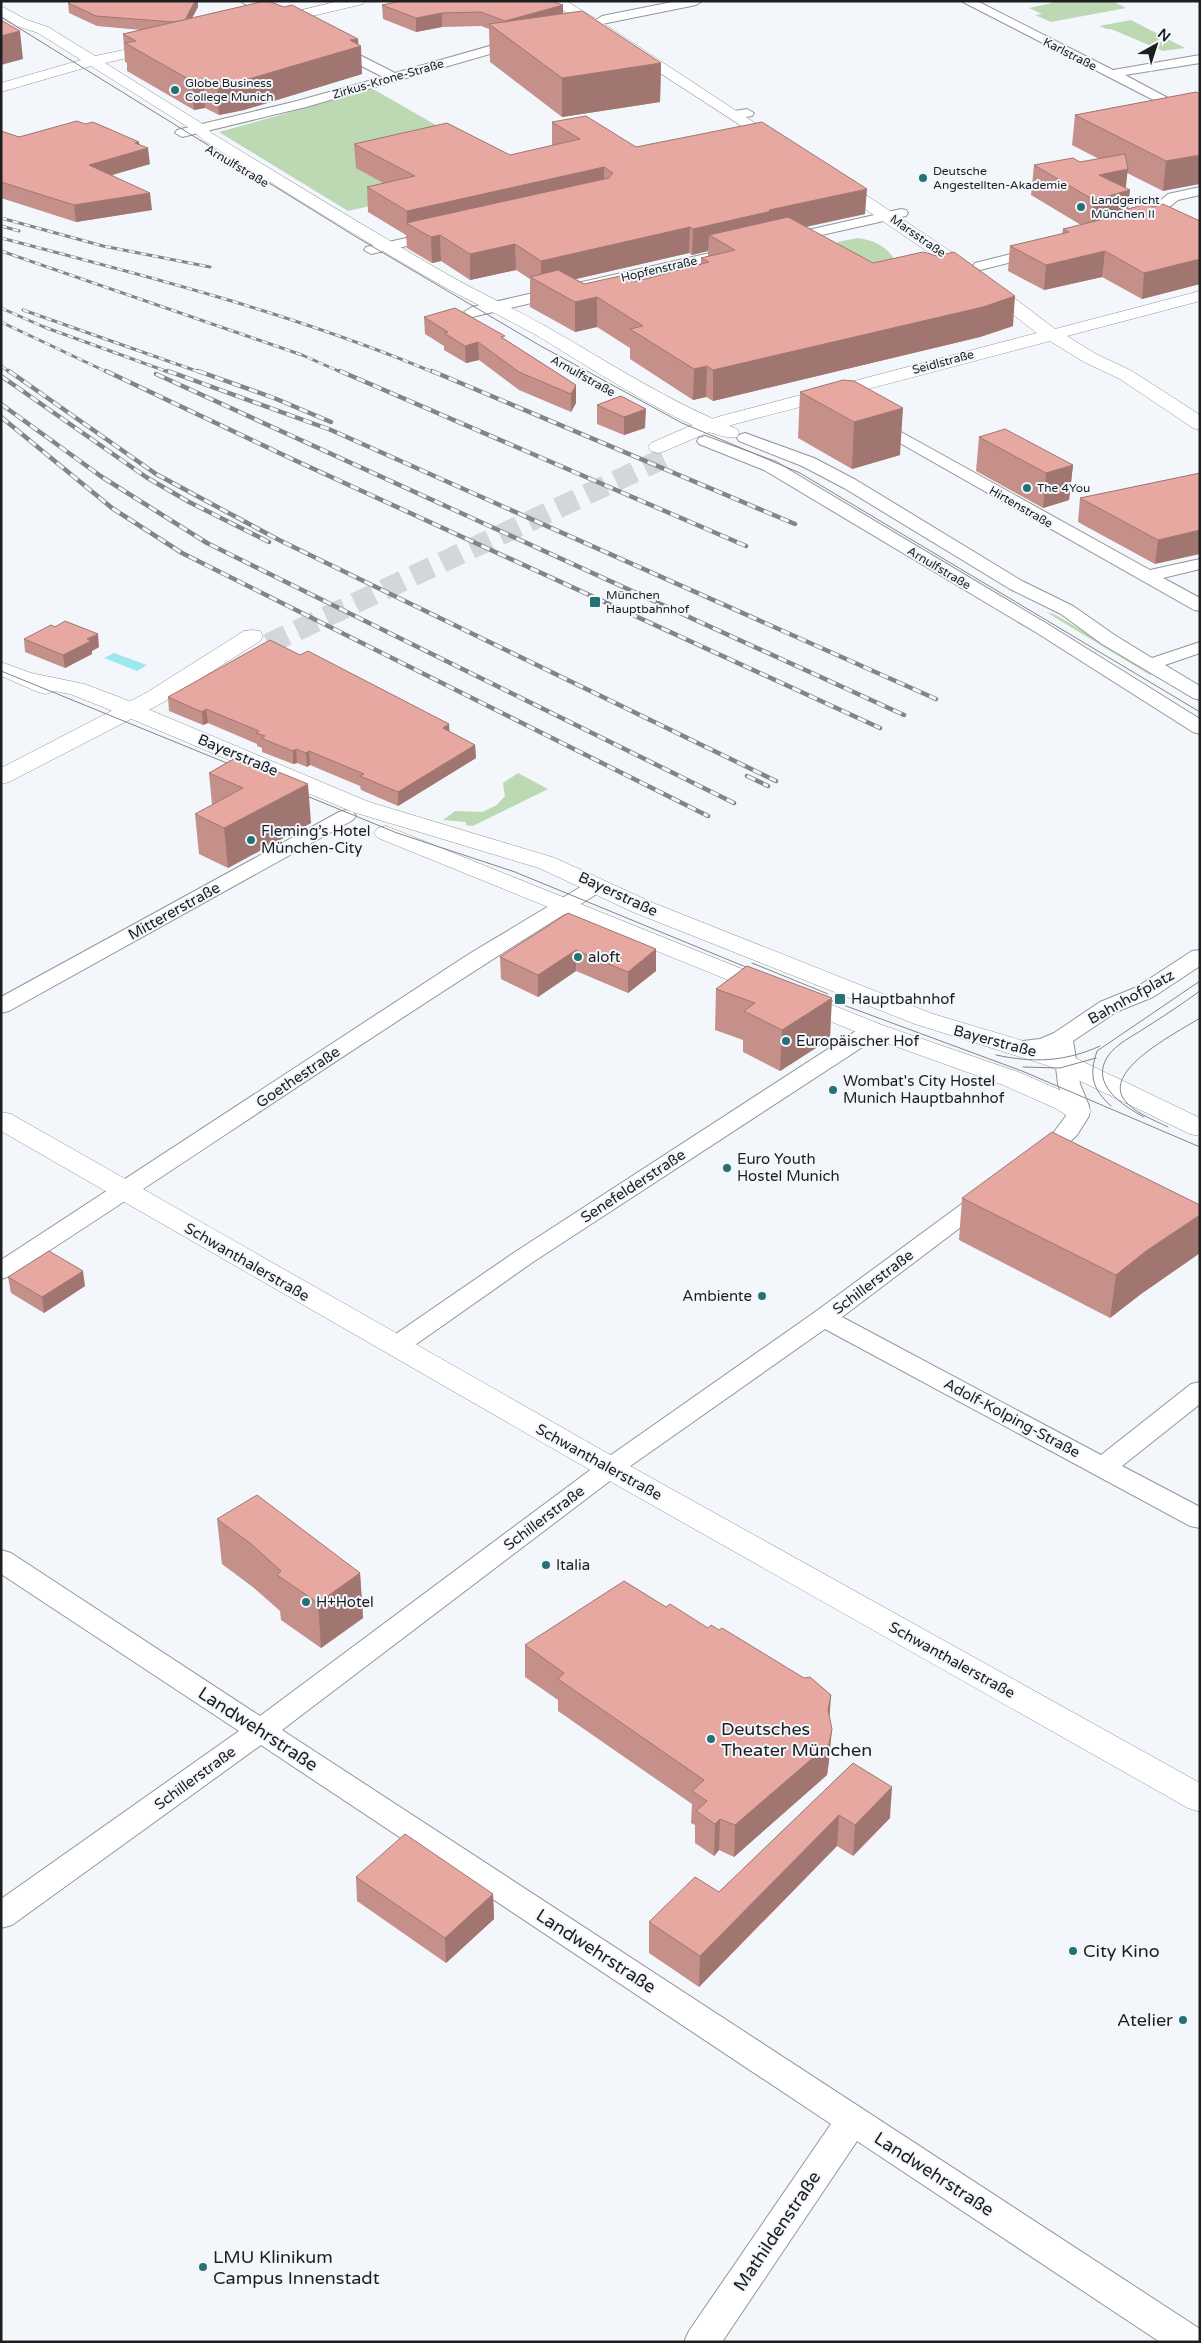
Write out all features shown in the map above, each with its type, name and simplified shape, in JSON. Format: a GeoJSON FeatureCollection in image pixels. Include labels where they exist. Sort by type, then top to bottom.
{"type":"FeatureCollection","features":[{"type":"Feature","properties":{"kind":"street"},"geometry":{"type":"LineString","coordinates":[[246,1],[301,30]]}},
{"type":"Feature","properties":{"kind":"street"},"geometry":{"type":"LineString","coordinates":[[254,26],[358,1]]}},
{"type":"Feature","properties":{"kind":"street"},"geometry":{"type":"LineString","coordinates":[[556,1],[598,22],[792,147]]}},
{"type":"Feature","properties":{"kind":"street"},"geometry":{"type":"LineString","coordinates":[[575,1],[598,22]]}},
{"type":"Feature","properties":{"kind":"street"},"geometry":{"type":"LineString","coordinates":[[574,27],[696,1]]}},
{"type":"Feature","properties":{"kind":"street","name":"Karlstraße"},"geometry":{"type":"LineString","coordinates":[[967,1],[1180,108]]}},
{"type":"Feature","properties":{"kind":"street","name":"Arnulfstraße"},"geometry":{"type":"LineString","coordinates":[[1,10],[22,23],[43,30],[95,61],[280,182],[438,276],[514,315],[654,398],[700,433]]}},
{"type":"Feature","properties":{"kind":"street"},"geometry":{"type":"LineString","coordinates":[[1,24],[18,36]]}},
{"type":"Feature","properties":{"kind":"street","name":"Zirkus-Krone-Straße"},"geometry":{"type":"LineString","coordinates":[[182,133],[200,130],[395,78],[530,39]]}},
{"type":"Feature","properties":{"kind":"street"},"geometry":{"type":"LineString","coordinates":[[1,88],[95,61],[177,43]]}},
{"type":"Feature","properties":{"kind":"street"},"geometry":{"type":"LineString","coordinates":[[327,43],[395,78]]}},
{"type":"Feature","properties":{"kind":"street"},"geometry":{"type":"LineString","coordinates":[[51,57],[86,76]]}},
{"type":"Feature","properties":{"kind":"street"},"geometry":{"type":"LineString","coordinates":[[1110,74],[1200,59]]}},
{"type":"Feature","properties":{"kind":"street","name":"Arnulfstraße"},"geometry":{"type":"LineString","coordinates":[[144,111],[495,327]]}},
{"type":"Feature","properties":{"kind":"street","name":"Marsstraße"},"geometry":{"type":"LineString","coordinates":[[827,171],[1032,300]]}},
{"type":"Feature","properties":{"kind":"street"},"geometry":{"type":"LineString","coordinates":[[1121,229],[1143,223],[1173,197],[1200,191]]}},
{"type":"Feature","properties":{"kind":"street"},"geometry":{"type":"LineString","coordinates":[[771,243],[895,214]]}},
{"type":"Feature","properties":{"kind":"street","name":"Marsstraße"},"geometry":{"type":"LineString","coordinates":[[895,214],[1050,334],[1072,337]]}},
{"type":"Feature","properties":{"kind":"street"},"geometry":{"type":"LineString","coordinates":[[371,250],[450,232]]}},
{"type":"Feature","properties":{"kind":"street"},"geometry":{"type":"LineString","coordinates":[[980,266],[1057,246]]}},
{"type":"Feature","properties":{"kind":"street","name":"Hopfenstraße"},"geometry":{"type":"LineString","coordinates":[[472,312],[747,249]]}},
{"type":"Feature","properties":{"kind":"street","name":"Seidlstraße"},"geometry":{"type":"LineString","coordinates":[[700,433],[730,433],[763,425],[1072,337],[1200,296]]}},
{"type":"Feature","properties":{"kind":"street","name":"Seidlstraße"},"geometry":{"type":"LineString","coordinates":[[1072,337],[1091,340],[1200,312]]}},
{"type":"Feature","properties":{"kind":"street","name":"Marsstraße"},"geometry":{"type":"LineString","coordinates":[[1054,315],[1072,337],[1200,424]]}},
{"type":"Feature","properties":{"kind":"street","name":"Seidlstraße"},"geometry":{"type":"LineString","coordinates":[[700,433],[1050,334]]}},
{"type":"Feature","properties":{"kind":"street","name":"Marsstraße"},"geometry":{"type":"LineString","coordinates":[[1091,340],[1126,375]]}},
{"type":"Feature","properties":{"kind":"street","name":"Arnulfstraße"},"geometry":{"type":"LineString","coordinates":[[595,383],[770,466],[1065,642],[1200,728]]}},
{"type":"Feature","properties":{"kind":"street","name":"Hirtenstraße"},"geometry":{"type":"LineString","coordinates":[[858,413],[1056,527],[1200,606]]}},
{"type":"Feature","properties":{"kind":"street"},"geometry":{"type":"LineString","coordinates":[[763,425],[763,431],[769,448]]}},
{"type":"Feature","properties":{"kind":"street"},"geometry":{"type":"LineString","coordinates":[[665,451],[700,433]]}},
{"type":"Feature","properties":{"kind":"street","name":"Arnulfstraße"},"geometry":{"type":"LineString","coordinates":[[730,433],[808,462],[850,484],[1009,580],[1068,610],[1109,640],[1200,694]]}},
{"type":"Feature","properties":{"kind":"street"},"geometry":{"type":"LineString","coordinates":[[1148,576],[1200,564]]}},
{"type":"Feature","properties":{"kind":"street"},"geometry":{"type":"LineString","coordinates":[[1,777],[123,715],[191,676],[260,640]]}},
{"type":"Feature","properties":{"kind":"street"},"geometry":{"type":"LineString","coordinates":[[1150,664],[1200,647]]}},
{"type":"Feature","properties":{"kind":"street","name":"Bayerstraße"},"geometry":{"type":"LineString","coordinates":[[1,668],[29,679],[62,696],[123,715],[361,807],[546,863],[642,907],[924,1019],[960,1032],[1022,1047],[1068,1074],[1200,1128]]}},
{"type":"Feature","properties":{"kind":"street","name":"Bayerstraße"},"geometry":{"type":"LineString","coordinates":[[123,715],[346,816],[873,1030],[1012,1079],[1064,1102],[1078,1111]]}},
{"type":"Feature","properties":{"kind":"street","name":"Mittererstraße"},"geometry":{"type":"LineString","coordinates":[[1,1006],[346,816]]}},
{"type":"Feature","properties":{"kind":"street","name":"Goethestraße"},"geometry":{"type":"LineString","coordinates":[[1,1271],[477,959],[596,886]]}},
{"type":"Feature","properties":{"kind":"street","name":"Bahnhofplatz"},"geometry":{"type":"LineString","coordinates":[[1022,1047],[1043,1045],[1062,1038],[1108,1007],[1145,992],[1200,956]]}},
{"type":"Feature","properties":{"kind":"street","name":"Senefelderstraße"},"geometry":{"type":"LineString","coordinates":[[396,1346],[532,1252],[873,1030]]}},
{"type":"Feature","properties":{"kind":"street"},"geometry":{"type":"LineString","coordinates":[[1062,1038],[1062,1051],[1078,1111]]}},
{"type":"Feature","properties":{"kind":"street","name":"Schillerstraße"},"geometry":{"type":"LineString","coordinates":[[1,1916],[261,1730],[610,1468],[824,1318],[1050,1149],[1074,1123],[1078,1111]]}},
{"type":"Feature","properties":{"kind":"street","name":"Schwanthalerstraße"},"geometry":{"type":"LineString","coordinates":[[1,1120],[610,1468],[1200,1799]]}},
{"type":"Feature","properties":{"kind":"street","name":"Adolf-Kolping-Straße"},"geometry":{"type":"LineString","coordinates":[[824,1318],[1200,1519]]}},
{"type":"Feature","properties":{"kind":"street"},"geometry":{"type":"LineString","coordinates":[[1104,1467],[1200,1390]]}},
{"type":"Feature","properties":{"kind":"street","name":"Landwehrstraße"},"geometry":{"type":"LineString","coordinates":[[1,1560],[1190,2342]]}},
{"type":"Feature","properties":{"kind":"street","name":"Mathildenstraße"},"geometry":{"type":"LineString","coordinates":[[702,2342],[852,2120]]}},
{"type":"Feature","properties":{"kind":"green space"},"geometry":{"type":"Polygon","coordinates":[[[1049,1],[1112,1],[1126,8],[1051,22],[1035,15],[1042,14],[1029,8],[1052,3],[1049,1]]]}},
{"type":"Feature","properties":{"kind":"green space"},"geometry":{"type":"Polygon","coordinates":[[[1131,20],[1185,48],[1163,51],[1111,29],[1099,26],[1131,20]]]}},
{"type":"Feature","properties":{"kind":"green space"},"geometry":{"type":"Polygon","coordinates":[[[373,89],[518,172],[348,211],[219,132],[373,89]]]}},
{"type":"Feature","properties":{"kind":"green space"},"geometry":{"type":"Polygon","coordinates":[[[857,238],[872,241],[881,246],[893,257],[891,263],[883,268],[832,249],[838,242],[857,238]]]}},
{"type":"Feature","properties":{"kind":"green space"},"geometry":{"type":"Polygon","coordinates":[[[1046,612],[1056,615],[1137,663],[1158,672],[1150,675],[1046,612]]]}},
{"type":"Feature","properties":{"kind":"green space"},"geometry":{"type":"Polygon","coordinates":[[[518,773],[548,789],[473,826],[466,825],[466,822],[443,820],[455,811],[482,812],[497,805],[505,796],[503,783],[518,773]]]}},
{"type":"Feature","properties":{"kind":"water"},"geometry":{"type":"Polygon","coordinates":[[[114,653],[147,665],[137,671],[104,658],[114,653]]]}},
{"type":"Feature","properties":{"kind":"building"},"geometry":{"type":"Polygon","coordinates":[[[71,1],[195,1],[185,20],[173,22],[96,16],[68,3],[71,1]]]}},
{"type":"Feature","properties":{"kind":"building"},"geometry":{"type":"Polygon","coordinates":[[[265,1],[284,7],[292,5],[358,39],[350,40],[361,46],[242,81],[217,86],[203,79],[192,81],[125,43],[136,41],[123,34],[265,1]]]}},
{"type":"Feature","properties":{"kind":"building"},"geometry":{"type":"Polygon","coordinates":[[[402,1],[551,1],[563,5],[505,21],[481,12],[442,13],[416,18],[382,5],[402,1]]]}},
{"type":"Feature","properties":{"kind":"building"},"geometry":{"type":"Polygon","coordinates":[[[582,11],[661,63],[562,78],[489,24],[582,11]]]}},
{"type":"Feature","properties":{"kind":"building"},"geometry":{"type":"Polygon","coordinates":[[[1,20],[20,31],[1,36],[1,20]]]}},
{"type":"Feature","properties":{"kind":"building"},"geometry":{"type":"Polygon","coordinates":[[[1196,92],[1200,94],[1200,155],[1166,161],[1075,115],[1196,92]]]}},
{"type":"Feature","properties":{"kind":"building"},"geometry":{"type":"Polygon","coordinates":[[[586,116],[636,147],[762,122],[867,189],[693,229],[690,227],[541,261],[515,244],[470,254],[440,235],[431,237],[406,223],[609,178],[613,173],[604,167],[407,211],[367,187],[415,176],[354,144],[447,123],[510,155],[580,139],[552,122],[586,116]]]}},
{"type":"Feature","properties":{"kind":"building"},"geometry":{"type":"Polygon","coordinates":[[[77,121],[85,124],[93,122],[139,142],[135,143],[148,148],[89,165],[150,193],[74,205],[1,182],[1,131],[19,137],[77,121]]]}},
{"type":"Feature","properties":{"kind":"building"},"geometry":{"type":"Polygon","coordinates":[[[1125,154],[1128,169],[1099,175],[1130,190],[1094,200],[1034,165],[1073,158],[1080,162],[1125,154]]]}},
{"type":"Feature","properties":{"kind":"building"},"geometry":{"type":"Polygon","coordinates":[[[1147,204],[1153,207],[1163,204],[1200,221],[1200,259],[1144,273],[1105,251],[1046,265],[1010,246],[1069,232],[1063,229],[1112,217],[1108,214],[1147,204]]]}},
{"type":"Feature","properties":{"kind":"building"},"geometry":{"type":"Polygon","coordinates":[[[788,217],[873,263],[923,252],[937,256],[954,252],[1015,296],[983,307],[713,370],[707,366],[694,369],[630,329],[643,326],[597,297],[575,302],[530,277],[558,270],[584,284],[620,276],[628,281],[638,281],[709,262],[701,258],[735,250],[709,235],[788,217]]]}},
{"type":"Feature","properties":{"kind":"building"},"geometry":{"type":"Polygon","coordinates":[[[455,308],[505,336],[501,337],[576,385],[571,394],[519,372],[478,342],[465,346],[444,333],[448,332],[424,317],[455,308]]]}},
{"type":"Feature","properties":{"kind":"building"},"geometry":{"type":"Polygon","coordinates":[[[843,380],[854,381],[903,408],[854,422],[800,392],[843,380]]]}},
{"type":"Feature","properties":{"kind":"building"},"geometry":{"type":"Polygon","coordinates":[[[621,396],[646,409],[624,417],[597,405],[621,396]]]}},
{"type":"Feature","properties":{"kind":"building"},"geometry":{"type":"Polygon","coordinates":[[[1005,429],[1073,465],[1046,473],[979,437],[1005,429]]]}},
{"type":"Feature","properties":{"kind":"building"},"geometry":{"type":"Polygon","coordinates":[[[1200,473],[1200,530],[1158,540],[1080,498],[1200,473]]]}},
{"type":"Feature","properties":{"kind":"building"},"geometry":{"type":"Polygon","coordinates":[[[65,621],[98,634],[87,639],[91,641],[63,655],[24,639],[51,625],[55,627],[65,621]]]}},
{"type":"Feature","properties":{"kind":"building"},"geometry":{"type":"Polygon","coordinates":[[[270,640],[300,655],[308,651],[449,724],[443,728],[475,745],[398,792],[360,776],[364,774],[309,751],[306,753],[296,749],[293,751],[261,738],[265,736],[256,733],[259,731],[206,709],[202,712],[168,697],[270,640]]]}},
{"type":"Feature","properties":{"kind":"building"},"geometry":{"type":"Polygon","coordinates":[[[239,756],[308,784],[224,828],[195,814],[243,788],[209,773],[239,756]]]}},
{"type":"Feature","properties":{"kind":"building"},"geometry":{"type":"Polygon","coordinates":[[[568,913],[656,949],[628,972],[576,950],[538,975],[500,957],[568,913]]]}},
{"type":"Feature","properties":{"kind":"building"},"geometry":{"type":"Polygon","coordinates":[[[747,966],[832,998],[782,1030],[744,1011],[755,1003],[716,989],[747,966]]]}},
{"type":"Feature","properties":{"kind":"building"},"geometry":{"type":"Polygon","coordinates":[[[1052,1132],[1200,1205],[1200,1215],[1146,1251],[1116,1275],[962,1198],[1052,1132]]]}},
{"type":"Feature","properties":{"kind":"building"},"geometry":{"type":"Polygon","coordinates":[[[49,1251],[83,1271],[42,1297],[8,1277],[49,1251]]]}},
{"type":"Feature","properties":{"kind":"building"},"geometry":{"type":"Polygon","coordinates":[[[257,1495],[360,1573],[318,1603],[277,1575],[281,1571],[250,1543],[217,1519],[257,1495]]]}},
{"type":"Feature","properties":{"kind":"building","name":"Deutsches Theater München"},"geometry":{"type":"Polygon","coordinates":[[[624,1581],[666,1607],[670,1604],[708,1628],[711,1625],[719,1630],[722,1628],[804,1678],[810,1677],[831,1695],[828,1710],[832,1729],[829,1744],[735,1825],[720,1819],[715,1824],[696,1811],[707,1801],[692,1791],[704,1780],[558,1679],[564,1673],[525,1645],[624,1581]]]}},
{"type":"Feature","properties":{"kind":"building"},"geometry":{"type":"Polygon","coordinates":[[[853,1763],[892,1787],[855,1825],[839,1815],[700,1956],[649,1922],[695,1877],[719,1892],[853,1763]]]}},
{"type":"Feature","properties":{"kind":"building"},"geometry":{"type":"Polygon","coordinates":[[[405,1834],[493,1894],[445,1938],[356,1877],[405,1834]]]}},
{"type":"Feature","properties":{"kind":"tunnel"},"geometry":{"type":"LineString","coordinates":[[268,644],[673,454]]}},
{"type":"Feature","properties":{"kind":"tram line"},"geometry":{"type":"LineString","coordinates":[[1,17],[358,238],[539,345],[682,423],[800,473],[1200,712]]}},
{"type":"Feature","properties":{"kind":"tram line"},"geometry":{"type":"LineString","coordinates":[[1,671],[239,768]]}},
{"type":"Feature","properties":{"kind":"tram line"},"geometry":{"type":"LineString","coordinates":[[297,792],[397,833],[515,872],[758,972]]}},
{"type":"Feature","properties":{"kind":"tram line"},"geometry":{"type":"LineString","coordinates":[[752,963],[828,994]]}},
{"type":"Feature","properties":{"kind":"tram line"},"geometry":{"type":"LineString","coordinates":[[1095,1058],[1097,1051],[1200,981]]}},
{"type":"Feature","properties":{"kind":"tram line"},"geometry":{"type":"LineString","coordinates":[[1144,1117],[1127,1107],[1111,1093],[1103,1076],[1103,1066],[1111,1052],[1120,1044],[1200,991]]}},
{"type":"Feature","properties":{"kind":"tram line"},"geometry":{"type":"LineString","coordinates":[[819,996],[1022,1071],[1200,1147]]}},
{"type":"Feature","properties":{"kind":"tram line"},"geometry":{"type":"LineString","coordinates":[[1168,1127],[1144,1115],[1127,1103],[1123,1098],[1120,1086],[1134,1063],[1162,1041],[1200,1018]]}},
{"type":"Feature","properties":{"kind":"tram line"},"geometry":{"type":"LineString","coordinates":[[996,1055],[1010,1058],[1049,1060],[1074,1055],[1100,1046]]}},
{"type":"Feature","properties":{"kind":"tram line"},"geometry":{"type":"LineString","coordinates":[[1023,1067],[1060,1068],[1095,1058]]}},
{"type":"Feature","properties":{"kind":"tram line"},"geometry":{"type":"LineString","coordinates":[[1095,1058],[1093,1067],[1094,1081],[1100,1094],[1111,1106]]}},
{"type":"Feature","properties":{"kind":"railway"},"geometry":{"type":"LineString","coordinates":[[1,218],[103,246],[210,267]]}},
{"type":"Feature","properties":{"kind":"railway"},"geometry":{"type":"LineString","coordinates":[[1,226],[19,231]]}},
{"type":"Feature","properties":{"kind":"railway"},"geometry":{"type":"LineString","coordinates":[[1,238],[166,282],[275,314],[329,332],[435,373]]}},
{"type":"Feature","properties":{"kind":"railway"},"geometry":{"type":"LineString","coordinates":[[1,251],[302,355],[343,373]]}},
{"type":"Feature","properties":{"kind":"railway"},"geometry":{"type":"LineString","coordinates":[[1,308],[44,327],[171,373]]}},
{"type":"Feature","properties":{"kind":"railway"},"geometry":{"type":"LineString","coordinates":[[23,310],[202,373]]}},
{"type":"Feature","properties":{"kind":"railway"},"geometry":{"type":"LineString","coordinates":[[1,322],[109,373]]}},
{"type":"Feature","properties":{"kind":"railway"},"geometry":{"type":"LineString","coordinates":[[1,366],[11,373]]}},
{"type":"Feature","properties":{"kind":"railway"},"geometry":{"type":"LineString","coordinates":[[9,371],[156,474],[279,540],[776,781]]}},
{"type":"Feature","properties":{"kind":"railway"},"geometry":{"type":"LineString","coordinates":[[106,371],[292,459],[880,728]]}},
{"type":"Feature","properties":{"kind":"railway"},"geometry":{"type":"LineString","coordinates":[[168,371],[331,430],[936,699]]}},
{"type":"Feature","properties":{"kind":"railway"},"geometry":{"type":"LineString","coordinates":[[198,371],[274,398],[331,422]]}},
{"type":"Feature","properties":{"kind":"railway"},"geometry":{"type":"LineString","coordinates":[[340,371],[746,546]]}},
{"type":"Feature","properties":{"kind":"railway"},"geometry":{"type":"LineString","coordinates":[[432,371],[795,524]]}},
{"type":"Feature","properties":{"kind":"railway"},"geometry":{"type":"LineString","coordinates":[[156,374],[904,715]]}},
{"type":"Feature","properties":{"kind":"railway"},"geometry":{"type":"LineString","coordinates":[[1,376],[146,477],[189,502],[269,542]]}},
{"type":"Feature","properties":{"kind":"railway"},"geometry":{"type":"LineString","coordinates":[[1,404],[102,477],[207,543],[734,803]]}},
{"type":"Feature","properties":{"kind":"railway"},"geometry":{"type":"LineString","coordinates":[[1,417],[112,508],[182,553],[708,816]]}},
{"type":"Feature","properties":{"kind":"railway"},"geometry":{"type":"LineString","coordinates":[[747,776],[768,786]]}},
{"type":"Feature","properties":{"kind":"place","name":"Globe Business College Munich"},"geometry":{"type":"Point","coordinates":[175,90]}},
{"type":"Feature","properties":{"kind":"place","name":"Deutsche Angestellten-Akademie"},"geometry":{"type":"Point","coordinates":[923,178]}},
{"type":"Feature","properties":{"kind":"place","name":"Landgericht München II"},"geometry":{"type":"Point","coordinates":[1081,207]}},
{"type":"Feature","properties":{"kind":"place","name":"The 4You"},"geometry":{"type":"Point","coordinates":[1027,488]}},
{"type":"Feature","properties":{"kind":"place","name":"München Hauptbahnhof"},"geometry":{"type":"Point","coordinates":[595,602]}},
{"type":"Feature","properties":{"kind":"place","name":"Fleming’s Hotel München-City"},"geometry":{"type":"Point","coordinates":[251,840]}},
{"type":"Feature","properties":{"kind":"place","name":"aloft"},"geometry":{"type":"Point","coordinates":[578,957]}},
{"type":"Feature","properties":{"kind":"place","name":"Hauptbahnhof"},"geometry":{"type":"Point","coordinates":[840,999]}},
{"type":"Feature","properties":{"kind":"place","name":"Europäischer Hof"},"geometry":{"type":"Point","coordinates":[786,1041]}},
{"type":"Feature","properties":{"kind":"place","name":"Wombat's City Hostel Munich Hauptbahnhof"},"geometry":{"type":"Point","coordinates":[833,1090]}},
{"type":"Feature","properties":{"kind":"place","name":"Euro Youth Hostel Munich"},"geometry":{"type":"Point","coordinates":[727,1168]}},
{"type":"Feature","properties":{"kind":"place","name":"Ambiente"},"geometry":{"type":"Point","coordinates":[762,1296]}},
{"type":"Feature","properties":{"kind":"place","name":"Italia"},"geometry":{"type":"Point","coordinates":[546,1565]}},
{"type":"Feature","properties":{"kind":"place","name":"H+Hotel"},"geometry":{"type":"Point","coordinates":[306,1602]}},
{"type":"Feature","properties":{"kind":"place","name":"Deutsches Theater München"},"geometry":{"type":"Point","coordinates":[711,1739]}},
{"type":"Feature","properties":{"kind":"place","name":"City Kino"},"geometry":{"type":"Point","coordinates":[1073,1951]}},
{"type":"Feature","properties":{"kind":"place","name":"Atelier"},"geometry":{"type":"Point","coordinates":[1183,2020]}},
{"type":"Feature","properties":{"kind":"place","name":"LMU Klinikum Campus Innenstadt"},"geometry":{"type":"Point","coordinates":[203,2267]}}]}
